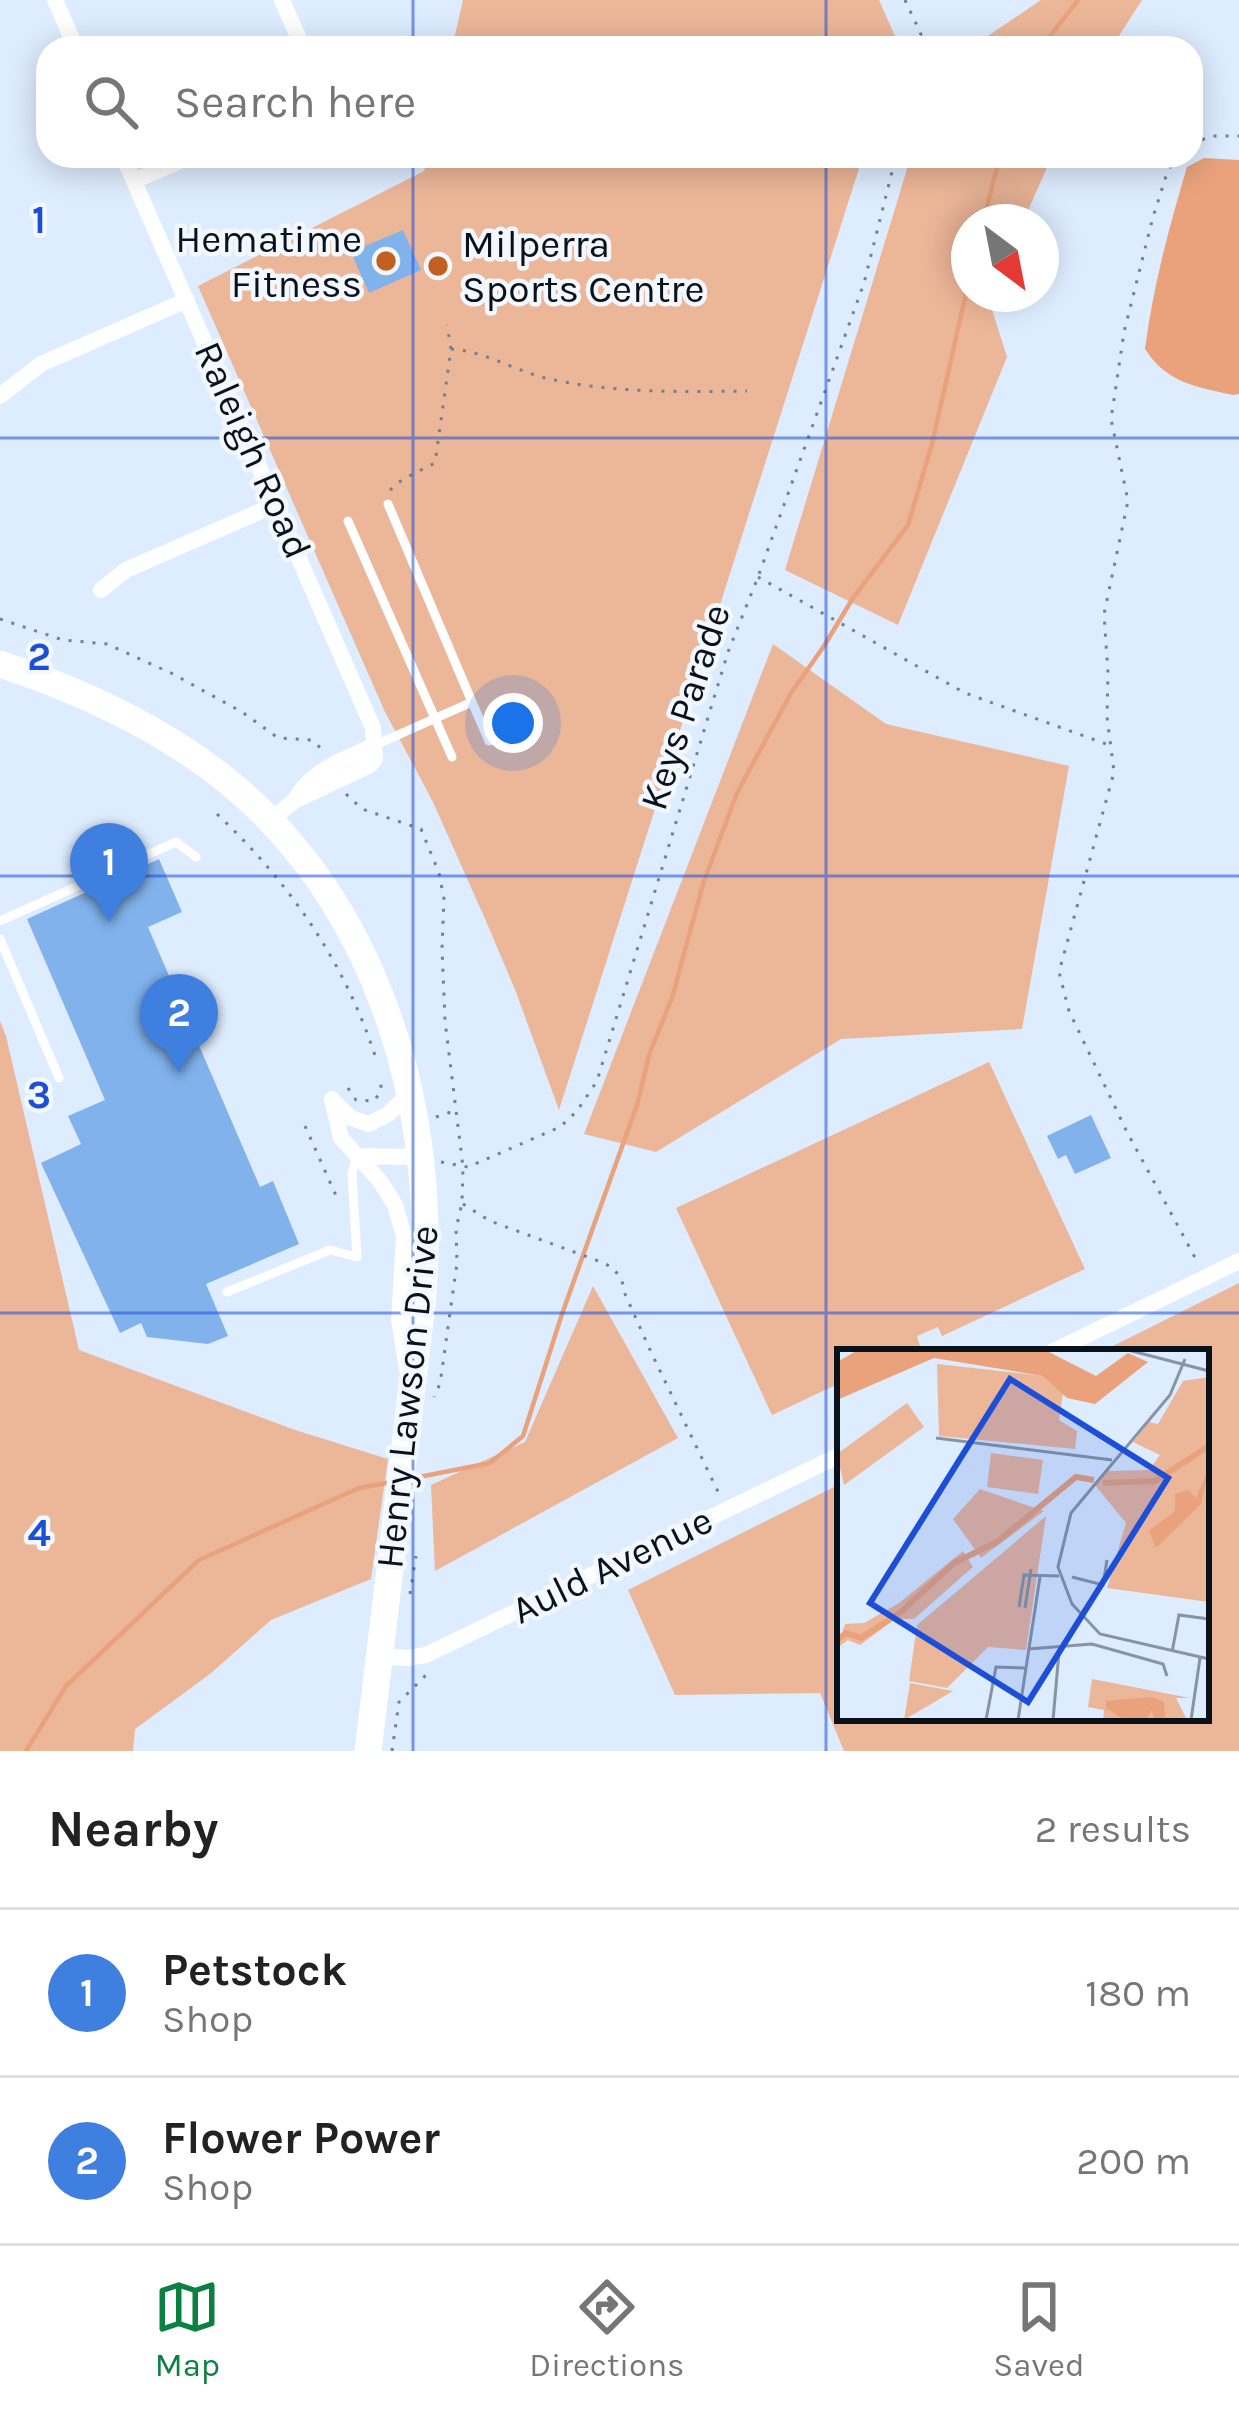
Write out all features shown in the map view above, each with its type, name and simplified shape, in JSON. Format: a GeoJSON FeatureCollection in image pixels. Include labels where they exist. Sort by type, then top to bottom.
{"type":"FeatureCollection","features":[{"type":"Feature","properties":{"kind":"main road","name":"Henry Lawson Drive"},"geometry":{"type":"LineString","coordinates":[[0,664],[64,687],[153,730],[222,777],[308,865],[358,949],[389,1021],[422,1157],[425,1258],[420,1399],[406,1437],[368,1751]]}},
{"type":"Feature","properties":{"kind":"street"},"geometry":{"type":"LineString","coordinates":[[55,0],[71,36]]}},
{"type":"Feature","properties":{"kind":"street"},"geometry":{"type":"LineString","coordinates":[[282,0],[298,36]]}},
{"type":"Feature","properties":{"kind":"street","name":"Raleigh Road"},"geometry":{"type":"LineString","coordinates":[[128,168],[371,721],[373,746]]}},
{"type":"Feature","properties":{"kind":"street"},"geometry":{"type":"LineString","coordinates":[[134,181],[164,168]]}},
{"type":"Feature","properties":{"kind":"street"},"geometry":{"type":"LineString","coordinates":[[1,393],[41,364],[187,300]]}},
{"type":"Feature","properties":{"kind":"street"},"geometry":{"type":"LineString","coordinates":[[101,590],[127,570],[277,504]]}},
{"type":"Feature","properties":{"kind":"street"},"geometry":{"type":"LineString","coordinates":[[269,821],[294,801],[363,770],[375,759],[373,746]]}},
{"type":"Feature","properties":{"kind":"street"},"geometry":{"type":"LineString","coordinates":[[410,1094],[369,1124],[357,1122],[332,1100],[341,1138],[395,1205],[404,1236],[399,1319],[420,1399]]}},
{"type":"Feature","properties":{"kind":"street"},"geometry":{"type":"LineString","coordinates":[[357,1156],[422,1157]]}},
{"type":"Feature","properties":{"kind":"street"},"geometry":{"type":"LineString","coordinates":[[1058,1349],[1239,1262]]}},
{"type":"Feature","properties":{"kind":"street","name":"Auld Avenue"},"geometry":{"type":"LineString","coordinates":[[380,1656],[426,1655],[837,1456]]}},
{"type":"Feature","properties":{"kind":"lane"},"geometry":{"type":"LineString","coordinates":[[388,504],[490,741]]}},
{"type":"Feature","properties":{"kind":"lane"},"geometry":{"type":"LineString","coordinates":[[348,521],[452,757]]}},
{"type":"Feature","properties":{"kind":"lane"},"geometry":{"type":"LineString","coordinates":[[373,746],[472,702]]}},
{"type":"Feature","properties":{"kind":"lane"},"geometry":{"type":"LineString","coordinates":[[0,921],[176,842],[196,857]]}},
{"type":"Feature","properties":{"kind":"lane"},"geometry":{"type":"LineString","coordinates":[[0,939],[59,1078]]}},
{"type":"Feature","properties":{"kind":"lane"},"geometry":{"type":"LineString","coordinates":[[227,1292],[329,1250],[357,1257],[352,1173],[357,1156]]}},
{"type":"Feature","properties":{"kind":"path"},"geometry":{"type":"LineString","coordinates":[[905,0],[920,36]]}},
{"type":"Feature","properties":{"kind":"path"},"geometry":{"type":"LineString","coordinates":[[1203,140],[1239,136]]}},
{"type":"Feature","properties":{"kind":"path","name":"Keys Parade"},"geometry":{"type":"LineString","coordinates":[[463,1167],[560,1127],[597,1081],[728,652],[864,283],[893,168]]}},
{"type":"Feature","properties":{"kind":"path"},"geometry":{"type":"LineString","coordinates":[[1169,168],[1124,332],[1111,419],[1129,501],[1104,614],[1114,772],[1059,972],[1069,1012],[1204,1278]]}},
{"type":"Feature","properties":{"kind":"path"},"geometry":{"type":"LineString","coordinates":[[388,504],[382,494],[435,463],[451,349],[447,325]]}},
{"type":"Feature","properties":{"kind":"path"},"geometry":{"type":"LineString","coordinates":[[451,349],[469,350],[548,379],[663,393],[747,391]]}},
{"type":"Feature","properties":{"kind":"path"},"geometry":{"type":"LineString","coordinates":[[758,578],[965,693],[1111,746]]}},
{"type":"Feature","properties":{"kind":"path"},"geometry":{"type":"LineString","coordinates":[[0,619],[63,640],[107,644],[150,662],[242,712],[278,738],[316,743],[330,758]]}},
{"type":"Feature","properties":{"kind":"path"},"geometry":{"type":"LineString","coordinates":[[343,788],[356,806],[421,829],[444,899],[445,1021],[463,1167],[455,1228],[457,1264],[440,1384],[420,1399]]}},
{"type":"Feature","properties":{"kind":"path"},"geometry":{"type":"LineString","coordinates":[[217,814],[270,868],[345,980],[382,1078],[374,1101],[356,1100],[348,1088]]}},
{"type":"Feature","properties":{"kind":"path"},"geometry":{"type":"LineString","coordinates":[[436,1117],[456,1110]]}},
{"type":"Feature","properties":{"kind":"path"},"geometry":{"type":"LineString","coordinates":[[305,1126],[338,1200]]}},
{"type":"Feature","properties":{"kind":"path"},"geometry":{"type":"LineString","coordinates":[[422,1157],[463,1167]]}},
{"type":"Feature","properties":{"kind":"path"},"geometry":{"type":"LineString","coordinates":[[461,1203],[490,1221],[614,1269],[719,1494]]}},
{"type":"Feature","properties":{"kind":"path"},"geometry":{"type":"LineString","coordinates":[[392,1751],[399,1702],[440,1663]]}},
{"type":"Feature","properties":{"kind":"shaded area"},"geometry":{"type":"Polygon","coordinates":[[[463,0],[879,0],[895,36],[455,36],[463,0]]]}},
{"type":"Feature","properties":{"kind":"shaded area"},"geometry":{"type":"Polygon","coordinates":[[[1041,0],[1142,0],[1119,36],[988,36],[1041,0]]]}},
{"type":"Feature","properties":{"kind":"shaded area"},"geometry":{"type":"Polygon","coordinates":[[[1203,159],[1239,160],[1239,394],[1233,395],[1173,377],[1145,349],[1162,257],[1187,168],[1203,168],[1203,159]]]}},
{"type":"Feature","properties":{"kind":"shaded area","name":"Milperra Sports Centre"},"geometry":{"type":"Polygon","coordinates":[[[859,168],[559,1110],[486,921],[433,802],[385,712],[198,286],[424,171],[859,168]]]}},
{"type":"Feature","properties":{"kind":"shaded area"},"geometry":{"type":"Polygon","coordinates":[[[907,168],[1047,168],[1031,204],[951,204],[951,312],[993,312],[1007,357],[898,625],[785,570],[907,168]]]}},
{"type":"Feature","properties":{"kind":"shaded area"},"geometry":{"type":"Polygon","coordinates":[[[773,644],[886,724],[1069,766],[1022,1029],[841,1039],[656,1152],[584,1134],[773,644]]]}},
{"type":"Feature","properties":{"kind":"shaded area"},"geometry":{"type":"Polygon","coordinates":[[[0,1021],[79,1350],[388,1459],[371,1579],[271,1620],[210,1674],[135,1729],[133,1751],[0,1751],[0,1021]]]}},
{"type":"Feature","properties":{"kind":"shaded area"},"geometry":{"type":"Polygon","coordinates":[[[989,1062],[1085,1269],[942,1336],[938,1327],[917,1336],[920,1346],[913,1349],[837,1349],[837,1384],[772,1415],[676,1208],[989,1062]]]}},
{"type":"Feature","properties":{"kind":"shaded area"},"geometry":{"type":"Polygon","coordinates":[[[1239,1283],[1239,1751],[844,1751],[820,1693],[675,1695],[628,1590],[837,1486],[837,1721],[1209,1721],[1209,1349],[1107,1349],[1239,1283]]]}},
{"type":"Feature","properties":{"kind":"shaded area"},"geometry":{"type":"Polygon","coordinates":[[[593,1286],[678,1438],[435,1571],[431,1485],[525,1442],[593,1286]]]}},
{"type":"Feature","properties":{"kind":"building","name":"Hematime Fitness"},"geometry":{"type":"Polygon","coordinates":[[[403,230],[421,270],[369,293],[351,252],[403,230]]]}},
{"type":"Feature","properties":{"kind":"building"},"geometry":{"type":"Polygon","coordinates":[[[159,859],[182,912],[148,927],[260,1187],[273,1181],[299,1244],[206,1284],[228,1336],[208,1344],[147,1337],[141,1323],[120,1333],[41,1163],[81,1144],[68,1116],[105,1100],[27,919],[159,859]]]}},
{"type":"Feature","properties":{"kind":"building"},"geometry":{"type":"Polygon","coordinates":[[[1091,1115],[1111,1158],[1075,1174],[1066,1155],[1058,1159],[1047,1136],[1091,1115]]]}},
{"type":"Feature","properties":{"kind":"waterway"},"geometry":{"type":"LineString","coordinates":[[1050,36],[1078,0]]}},
{"type":"Feature","properties":{"kind":"waterway"},"geometry":{"type":"LineString","coordinates":[[988,204],[997,168]]}},
{"type":"Feature","properties":{"kind":"waterway"},"geometry":{"type":"LineString","coordinates":[[409,1479],[490,1463],[523,1436],[637,1105],[703,884],[737,793],[791,693],[908,525],[962,312]]}},
{"type":"Feature","properties":{"kind":"waterway"},"geometry":{"type":"LineString","coordinates":[[26,1751],[66,1686],[199,1560],[359,1488],[392,1482]]}},
{"type":"Feature","properties":{"kind":"place","name":"Hematime Fitness"},"geometry":{"type":"Point","coordinates":[386,261]}},
{"type":"Feature","properties":{"kind":"place","name":"Milperra Sports Centre"},"geometry":{"type":"Point","coordinates":[438,266]}},
{"type":"Feature","properties":{"kind":"place","name":"Petstock"},"geometry":{"type":"Point","coordinates":[109,922]}},
{"type":"Feature","properties":{"kind":"place","name":"Flower Power"},"geometry":{"type":"Point","coordinates":[179,1073]}}]}
